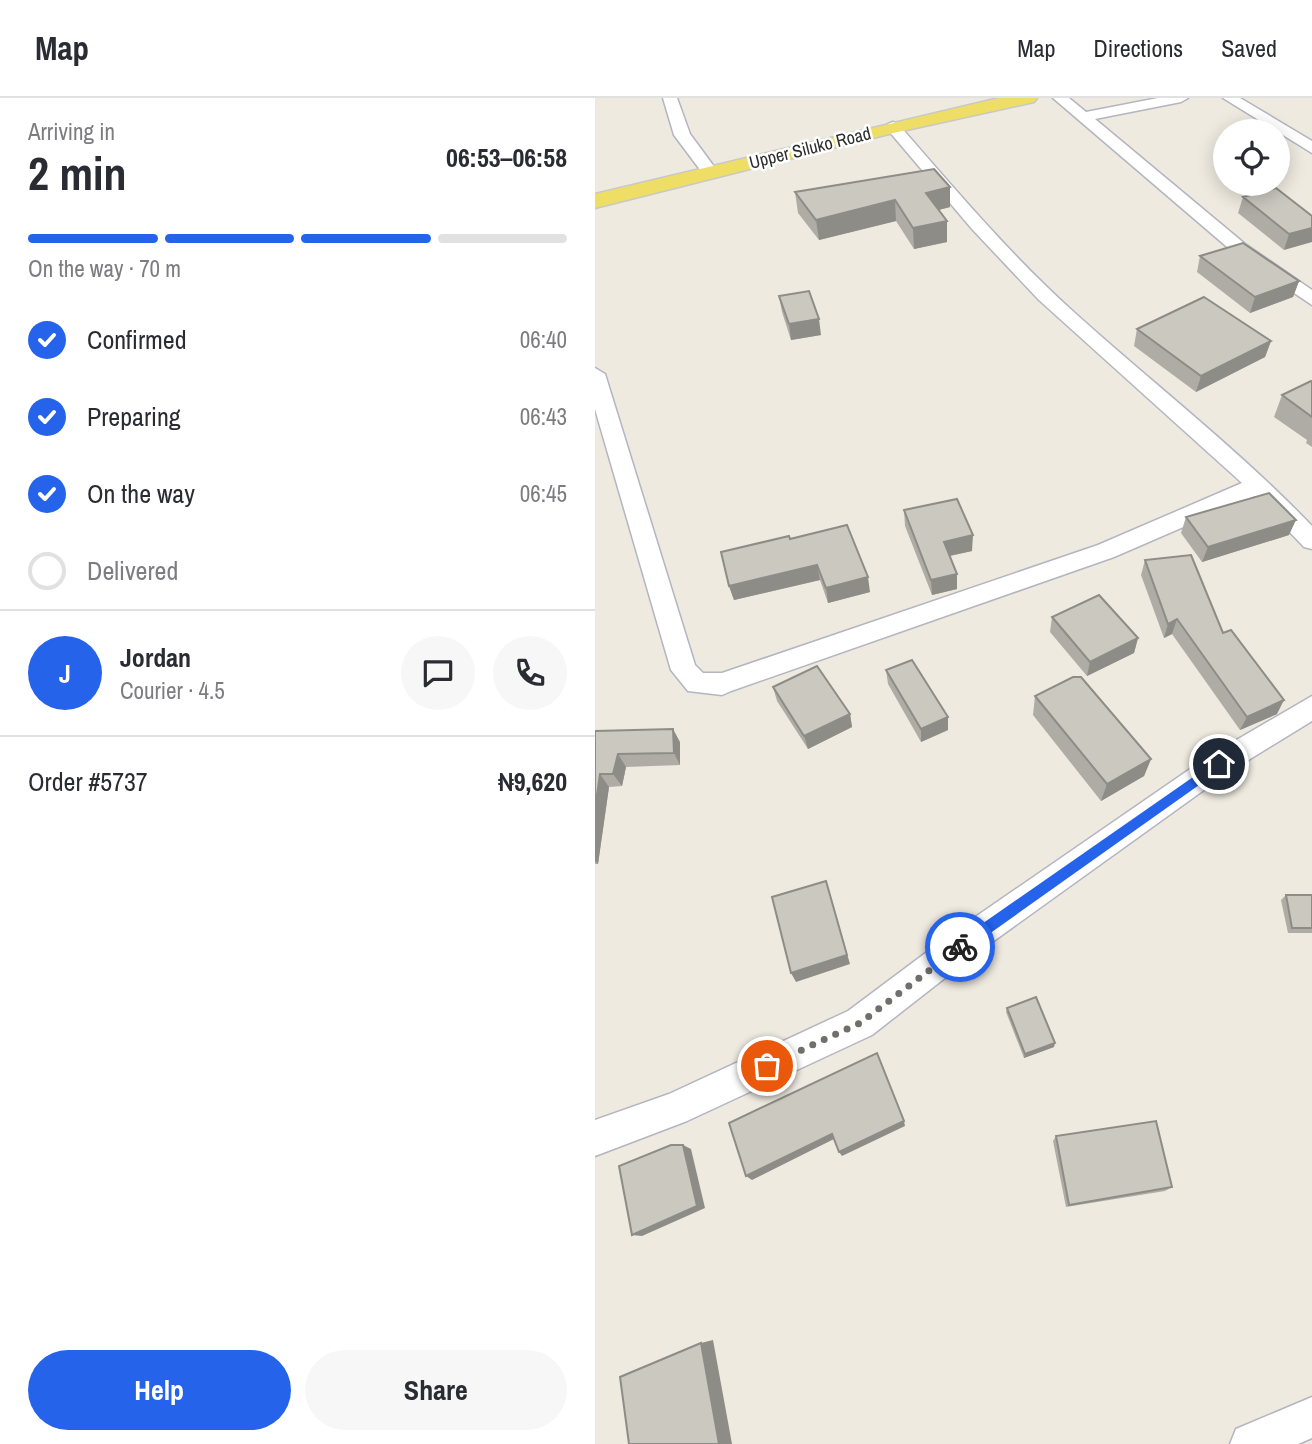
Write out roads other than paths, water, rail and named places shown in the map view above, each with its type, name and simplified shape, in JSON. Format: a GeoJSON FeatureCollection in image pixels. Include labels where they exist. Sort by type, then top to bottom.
{"type":"FeatureCollection","features":[{"type":"Feature","properties":{"kind":"main road","name":"Upper Siluko Road"},"geometry":{"type":"LineString","coordinates":[[595,201],[893,127],[1027,98]]}},
{"type":"Feature","properties":{"kind":"street"},"geometry":{"type":"LineString","coordinates":[[670,98],[683,135],[710,172]]}},
{"type":"Feature","properties":{"kind":"street"},"geometry":{"type":"LineString","coordinates":[[1060,98],[1239,248],[1312,299]]}},
{"type":"Feature","properties":{"kind":"street"},"geometry":{"type":"LineString","coordinates":[[1083,117],[1181,98]]}},
{"type":"Feature","properties":{"kind":"street"},"geometry":{"type":"LineString","coordinates":[[1230,98],[1312,148]]}},
{"type":"Feature","properties":{"kind":"street"},"geometry":{"type":"LineString","coordinates":[[893,127],[969,217],[1068,317],[1259,485],[1312,541]]}},
{"type":"Feature","properties":{"kind":"street"},"geometry":{"type":"LineString","coordinates":[[595,374],[684,670],[697,684],[722,684],[1093,555],[1259,485]]}},
{"type":"Feature","properties":{"kind":"street"},"geometry":{"type":"LineString","coordinates":[[595,1138],[675,1109],[860,1023],[966,942],[1219,764],[1312,707]]}},
{"type":"Feature","properties":{"kind":"street"},"geometry":{"type":"LineString","coordinates":[[1251,1444],[1312,1417]]}}]}
